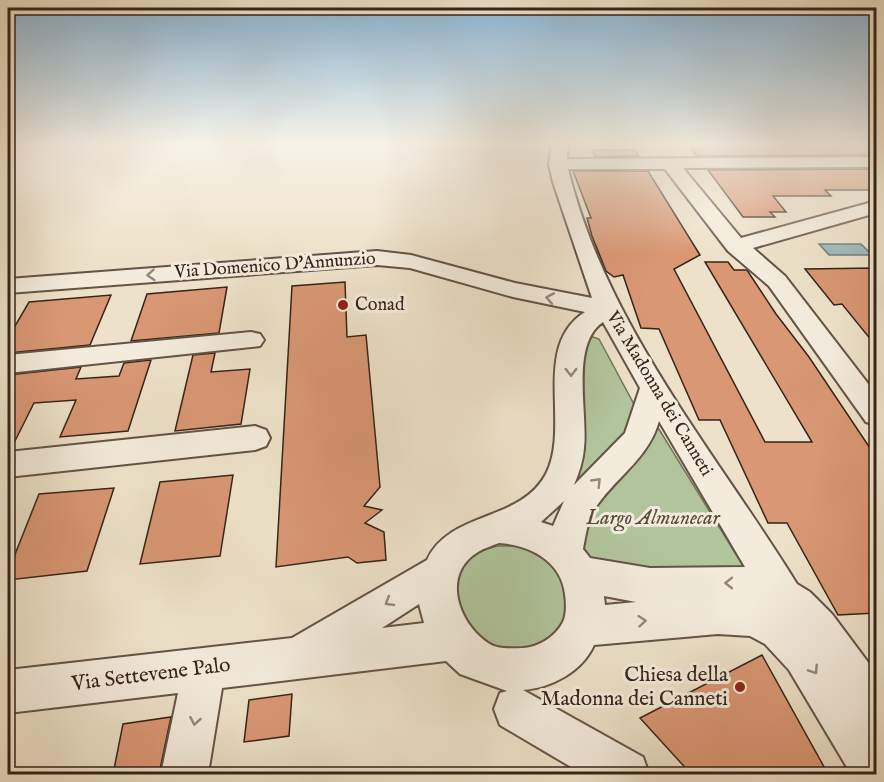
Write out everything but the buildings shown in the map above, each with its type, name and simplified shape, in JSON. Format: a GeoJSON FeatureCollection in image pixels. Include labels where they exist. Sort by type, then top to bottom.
{"type":"FeatureCollection","features":[{"type":"Feature","properties":{"kind":"street","name":"Via Madonna dei Canneti"},"geometry":{"type":"LineString","coordinates":[[563,179],[580,239],[608,309],[653,390],[783,596]]}},
{"type":"Feature","properties":{"kind":"street"},"geometry":{"type":"LineString","coordinates":[[682,179],[736,246],[777,280],[876,414]]}},
{"type":"Feature","properties":{"kind":"street"},"geometry":{"type":"LineString","coordinates":[[736,246],[876,207]]}},
{"type":"Feature","properties":{"kind":"street","name":"Via Domenico D'Annunzio"},"geometry":{"type":"LineString","coordinates":[[8,286],[367,257],[411,262],[513,290],[608,309]]}},
{"type":"Feature","properties":{"kind":"street"},"geometry":{"type":"LineString","coordinates":[[498,528],[538,506],[553,491],[564,473],[568,454],[573,348],[584,324],[608,309]]}},
{"type":"Feature","properties":{"kind":"street"},"geometry":{"type":"LineString","coordinates":[[8,364],[251,340]]}},
{"type":"Feature","properties":{"kind":"street"},"geometry":{"type":"LineString","coordinates":[[653,390],[639,438],[583,497],[571,523],[571,562],[587,602],[584,626],[573,645],[556,660],[520,670],[489,665],[468,654],[453,640],[437,610],[435,596],[439,572],[449,553],[459,544],[484,531],[498,528],[515,529],[535,534],[571,562],[614,582],[649,586],[741,583],[783,596],[812,621],[876,711]]}},
{"type":"Feature","properties":{"kind":"street"},"geometry":{"type":"LineString","coordinates":[[8,465],[255,438]]}},
{"type":"Feature","properties":{"kind":"street","name":"Via Settevene Palo"},"geometry":{"type":"LineString","coordinates":[[294,658],[439,572]]}},
{"type":"Feature","properties":{"kind":"street"},"geometry":{"type":"LineString","coordinates":[[584,626],[718,615],[754,617],[768,622],[793,642],[804,655],[876,772]]}},
{"type":"Feature","properties":{"kind":"street","name":"Via Settevene Palo"},"geometry":{"type":"LineString","coordinates":[[8,692],[453,640]]}},
{"type":"Feature","properties":{"kind":"street"},"geometry":{"type":"LineString","coordinates":[[185,774],[204,668]]}},
{"type":"Feature","properties":{"kind":"street"},"geometry":{"type":"LineString","coordinates":[[516,709],[627,774]]}},
{"type":"Feature","properties":{"kind":"green space","name":"Largo Almunecar"},"geometry":{"type":"Polygon","coordinates":[[[593,337],[599,339],[636,408],[635,425],[590,477],[581,478],[573,473],[586,340],[593,337]]]}},
{"type":"Feature","properties":{"kind":"green space","name":"Largo Almunecar"},"geometry":{"type":"Polygon","coordinates":[[[657,426],[745,569],[667,572],[624,570],[607,568],[595,563],[584,552],[583,532],[591,505],[638,460],[652,439],[657,426]]]}},
{"type":"Feature","properties":{"kind":"green space","name":"Largo Almunecar"},"geometry":{"type":"Polygon","coordinates":[[[497,546],[515,546],[533,551],[549,562],[561,576],[568,593],[568,611],[563,627],[551,641],[515,653],[478,641],[456,610],[457,576],[466,561],[480,551],[497,546]]]}},
{"type":"Feature","properties":{"kind":"water"},"geometry":{"type":"Polygon","coordinates":[[[819,244],[861,244],[872,255],[829,255],[819,244]]]}},
{"type":"Feature","properties":{"kind":"place","name":"Conad"},"geometry":{"type":"Point","coordinates":[343,305]}},
{"type":"Feature","properties":{"kind":"place","name":"Chiesa della Madonna dei Canneti"},"geometry":{"type":"Point","coordinates":[740,687]}}]}
